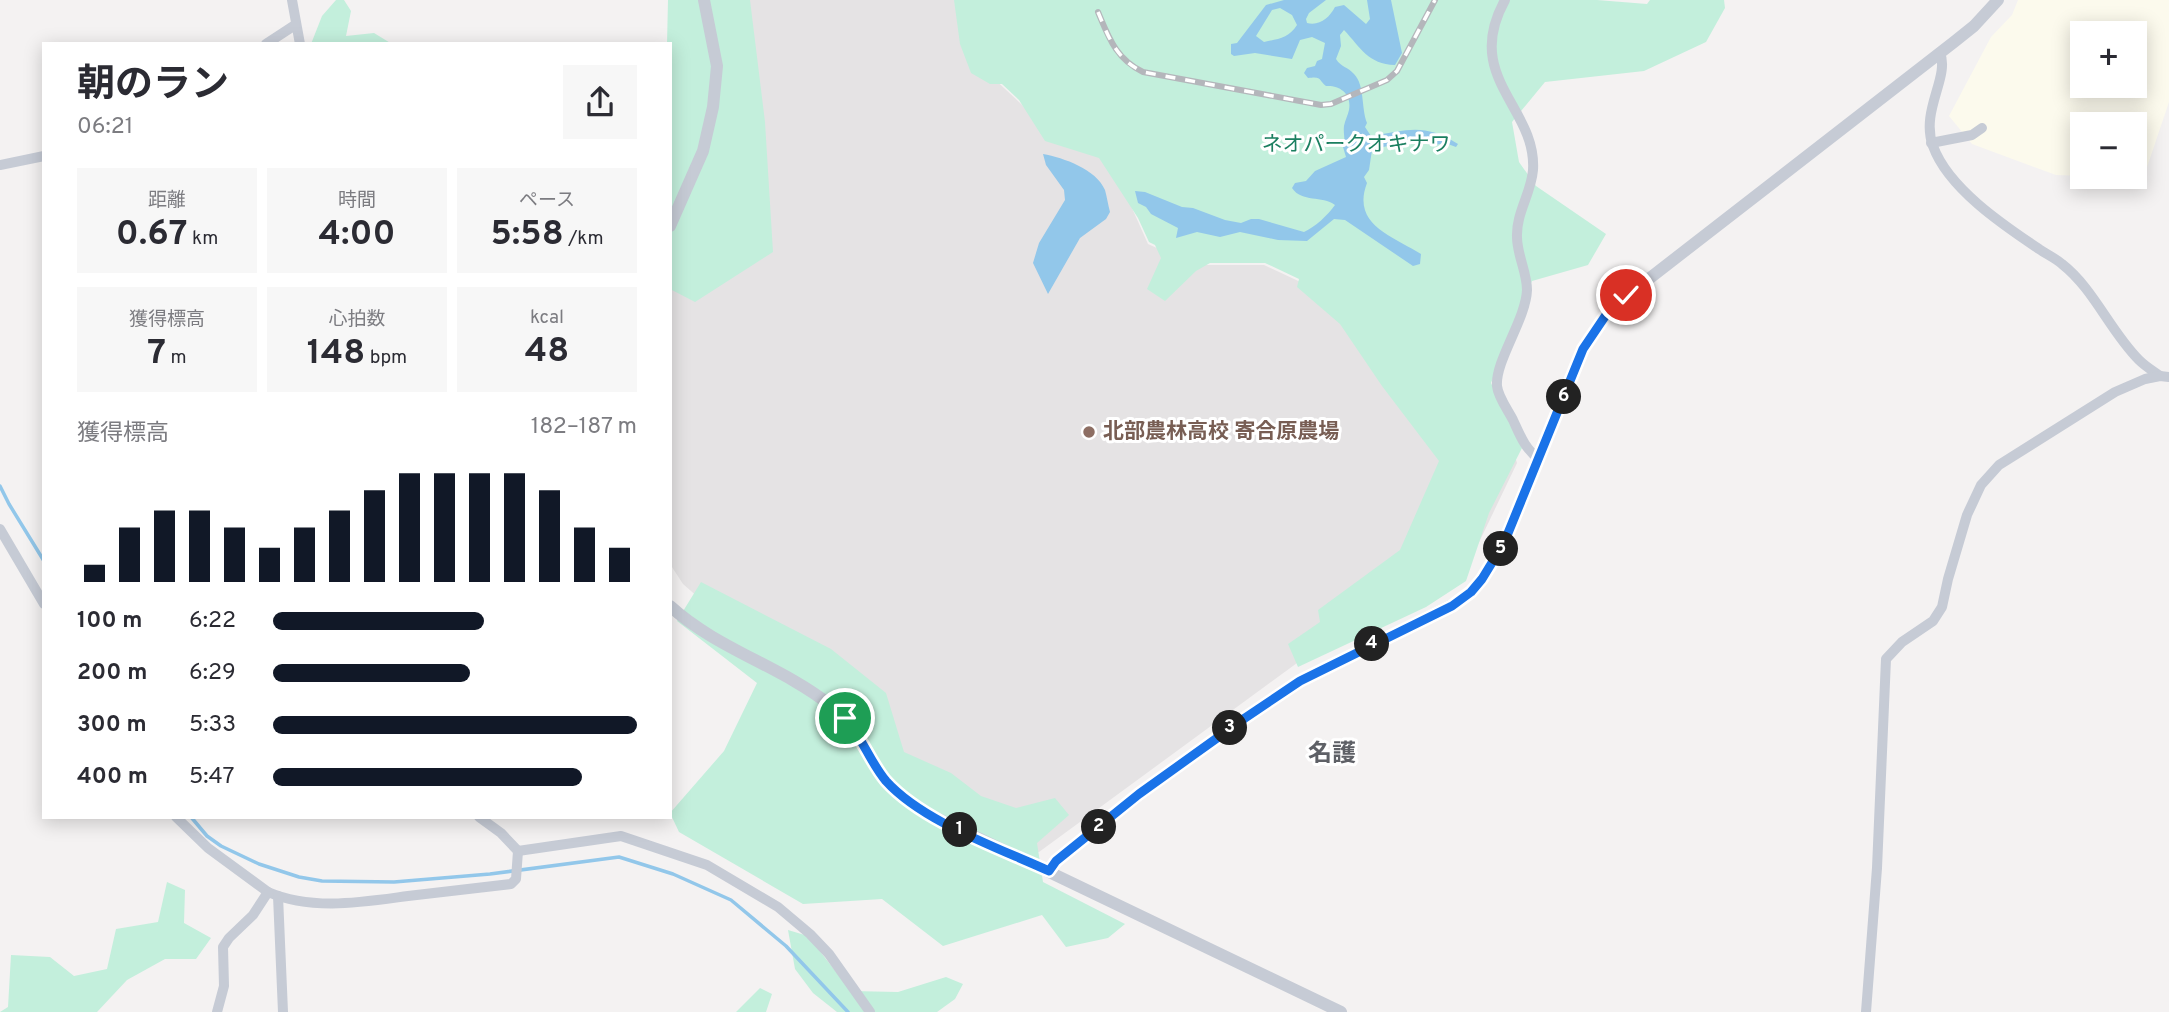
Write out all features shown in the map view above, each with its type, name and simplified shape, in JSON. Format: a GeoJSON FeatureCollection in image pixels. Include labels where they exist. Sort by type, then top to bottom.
{"type":"FeatureCollection","features":[{"type":"Feature","properties":{"kind":"street"},"geometry":{"type":"LineString","coordinates":[[292,0],[299,42]]}},
{"type":"Feature","properties":{"kind":"street"},"geometry":{"type":"LineString","coordinates":[[672,221],[703,151],[713,107],[717,66],[704,0]]}},
{"type":"Feature","properties":{"kind":"street"},"geometry":{"type":"LineString","coordinates":[[1504,0],[1498,11],[1491,45],[1493,63],[1499,82],[1524,129],[1531,150],[1533,170],[1518,218],[1517,239],[1527,289],[1497,387],[1528,451],[1539,459]]}},
{"type":"Feature","properties":{"kind":"street"},"geometry":{"type":"LineString","coordinates":[[1049,871],[1056,861],[1139,794],[1300,681],[1431,617],[1471,592],[1494,563],[1583,349],[1610,309],[1974,26],[1998,0]]}},
{"type":"Feature","properties":{"kind":"street"},"geometry":{"type":"LineString","coordinates":[[270,42],[295,25]]}},
{"type":"Feature","properties":{"kind":"street"},"geometry":{"type":"LineString","coordinates":[[1940,52],[1944,66],[1932,103],[1930,133],[1938,159],[1981,208],[2062,264],[2087,292],[2139,361],[2165,376]]}},
{"type":"Feature","properties":{"kind":"street"},"geometry":{"type":"LineString","coordinates":[[1931,143],[1972,135],[1982,128]]}},
{"type":"Feature","properties":{"kind":"street"},"geometry":{"type":"LineString","coordinates":[[0,164],[42,156]]}},
{"type":"Feature","properties":{"kind":"street"},"geometry":{"type":"LineString","coordinates":[[1866,1012],[1877,868],[1886,659],[1902,642],[1933,621],[1942,607],[1967,515],[1980,485],[1999,465],[2115,392],[2146,379],[2165,376]]}},
{"type":"Feature","properties":{"kind":"street"},"geometry":{"type":"LineString","coordinates":[[0,529],[42,601]]}},
{"type":"Feature","properties":{"kind":"street"},"geometry":{"type":"LineString","coordinates":[[672,608],[720,642],[802,686],[830,705],[856,730],[885,779],[906,800],[926,813],[1341,1012]]}},
{"type":"Feature","properties":{"kind":"street"},"geometry":{"type":"LineString","coordinates":[[178,819],[208,848],[273,894],[313,903],[353,903],[512,884],[516,879],[518,851],[500,832],[482,819]]}},
{"type":"Feature","properties":{"kind":"street"},"geometry":{"type":"LineString","coordinates":[[518,851],[621,836],[707,865],[778,907],[810,934],[829,954],[870,1012]]}},
{"type":"Feature","properties":{"kind":"street"},"geometry":{"type":"LineString","coordinates":[[217,1012],[224,986],[223,947],[273,894]]}},
{"type":"Feature","properties":{"kind":"street"},"geometry":{"type":"LineString","coordinates":[[273,894],[284,1012]]}},
{"type":"Feature","properties":{"kind":"shaded area","name":"北部農林高校 寄合原農場"},"geometry":{"type":"Polygon","coordinates":[[[714,0],[973,0],[976,62],[1034,116],[1084,133],[1115,170],[1148,244],[1195,265],[1264,265],[1403,330],[1498,401],[1517,463],[1471,559],[1323,644],[1039,852],[1008,846],[724,620],[683,584],[672,567],[672,255],[714,0]]]}},
{"type":"Feature","properties":{"kind":"shaded area"},"geometry":{"type":"Polygon","coordinates":[[[2018,0],[2169,0],[2169,102],[2147,167],[2147,112],[2070,112],[2070,176],[2056,175],[1972,144],[1949,116],[1991,37],[2012,15],[2018,0]]]}},
{"type":"Feature","properties":{"kind":"green space"},"geometry":{"type":"Polygon","coordinates":[[[336,0],[344,0],[351,11],[346,36],[374,33],[389,42],[312,42],[322,16],[336,0]]]}},
{"type":"Feature","properties":{"kind":"green space"},"geometry":{"type":"Polygon","coordinates":[[[668,0],[750,0],[765,122],[773,252],[695,302],[672,290],[672,42],[667,42],[668,0]]]}},
{"type":"Feature","properties":{"kind":"green space","name":"ネオパークオキナワ"},"geometry":{"type":"Polygon","coordinates":[[[954,0],[1597,0],[1647,4],[1650,0],[1724,0],[1725,8],[1706,42],[1644,71],[1545,82],[1512,122],[1519,162],[1536,186],[1606,234],[1588,265],[1532,281],[1491,383],[1522,448],[1489,513],[1466,581],[1426,607],[1298,667],[1288,644],[1320,622],[1318,610],[1400,550],[1439,461],[1382,386],[1340,324],[1297,287],[1299,279],[1265,263],[1210,263],[1196,271],[1165,301],[1147,289],[1161,258],[1099,158],[1045,141],[1019,100],[1002,84],[990,84],[971,73],[960,44],[954,0]]]}},
{"type":"Feature","properties":{"kind":"green space"},"geometry":{"type":"Polygon","coordinates":[[[701,582],[831,649],[886,693],[904,752],[951,773],[981,796],[1016,808],[1055,798],[1069,815],[1037,843],[1043,882],[1125,924],[1108,938],[1066,947],[1042,915],[943,946],[882,899],[803,904],[679,832],[672,811],[724,751],[757,683],[677,621],[701,582]]]}},
{"type":"Feature","properties":{"kind":"green space"},"geometry":{"type":"Polygon","coordinates":[[[167,882],[185,890],[184,923],[211,938],[196,959],[165,959],[127,980],[97,1012],[0,1012],[8,1007],[11,955],[50,957],[74,976],[107,969],[116,929],[158,922],[167,882]]]}},
{"type":"Feature","properties":{"kind":"green space"},"geometry":{"type":"Polygon","coordinates":[[[788,930],[808,936],[851,991],[898,992],[946,977],[963,984],[955,999],[937,1012],[837,1012],[813,993],[795,969],[788,930]]]}},
{"type":"Feature","properties":{"kind":"green space"},"geometry":{"type":"Polygon","coordinates":[[[760,988],[772,994],[766,1012],[736,1012],[760,988]]]}},
{"type":"Feature","properties":{"kind":"water"},"geometry":{"type":"Polygon","coordinates":[[[1284,0],[1326,0],[1309,13],[1307,23],[1320,22],[1327,18],[1335,7],[1344,5],[1366,24],[1370,19],[1367,0],[1391,0],[1402,53],[1395,65],[1371,58],[1344,30],[1340,35],[1341,46],[1336,59],[1357,79],[1367,123],[1365,127],[1371,136],[1416,130],[1435,133],[1458,144],[1456,147],[1445,143],[1435,145],[1419,141],[1372,150],[1369,170],[1364,177],[1367,183],[1365,209],[1378,228],[1421,254],[1420,264],[1413,266],[1345,220],[1334,219],[1307,241],[1278,240],[1240,232],[1220,237],[1197,232],[1176,238],[1178,228],[1151,214],[1146,207],[1138,203],[1135,191],[1145,192],[1225,220],[1241,223],[1259,219],[1304,232],[1321,220],[1335,205],[1301,196],[1292,188],[1295,183],[1306,181],[1315,171],[1346,157],[1343,147],[1344,126],[1349,112],[1347,95],[1340,89],[1326,86],[1318,78],[1308,78],[1304,73],[1307,68],[1315,66],[1317,61],[1322,59],[1325,43],[1312,37],[1300,40],[1292,59],[1255,53],[1234,56],[1231,54],[1231,44],[1237,43],[1266,5],[1284,0]],[[1280,8],[1272,10],[1256,36],[1264,42],[1287,35],[1297,25],[1292,15],[1280,8]]]}},
{"type":"Feature","properties":{"kind":"water"},"geometry":{"type":"Polygon","coordinates":[[[1043,154],[1060,158],[1094,176],[1105,190],[1110,212],[1106,219],[1080,238],[1048,294],[1033,263],[1039,243],[1065,200],[1064,190],[1046,165],[1043,154]]]}},
{"type":"Feature","properties":{"kind":"waterway"},"geometry":{"type":"LineString","coordinates":[[0,486],[42,558]]}},
{"type":"Feature","properties":{"kind":"waterway"},"geometry":{"type":"LineString","coordinates":[[193,819],[207,836],[221,846],[259,864],[299,877],[322,881],[394,882],[490,874],[619,857],[673,874],[731,900],[786,946],[848,1012]]}},
{"type":"Feature","properties":{"kind":"railway"},"geometry":{"type":"LineString","coordinates":[[1098,12],[1120,54],[1143,72],[1321,105],[1331,104],[1387,80],[1397,71],[1435,0]]}},
{"type":"Feature","properties":{"kind":"place","name":"北部農林高校 寄合原農場"},"geometry":{"type":"Point","coordinates":[1089,432]}},
{"type":"Feature","properties":{"kind":"district","name":"名護"},"geometry":{"type":"Point","coordinates":[1332,755]}},
{"type":"Feature","properties":{"kind":"route"},"geometry":{"type":"LineString","coordinates":[[845,718],[856,730],[885,779],[906,800],[926,813],[1049,871],[1056,861],[1139,794],[1300,681],[1431,617],[1471,592],[1494,563],[1504,543],[1583,349],[1610,309],[1626,295]]}}]}
